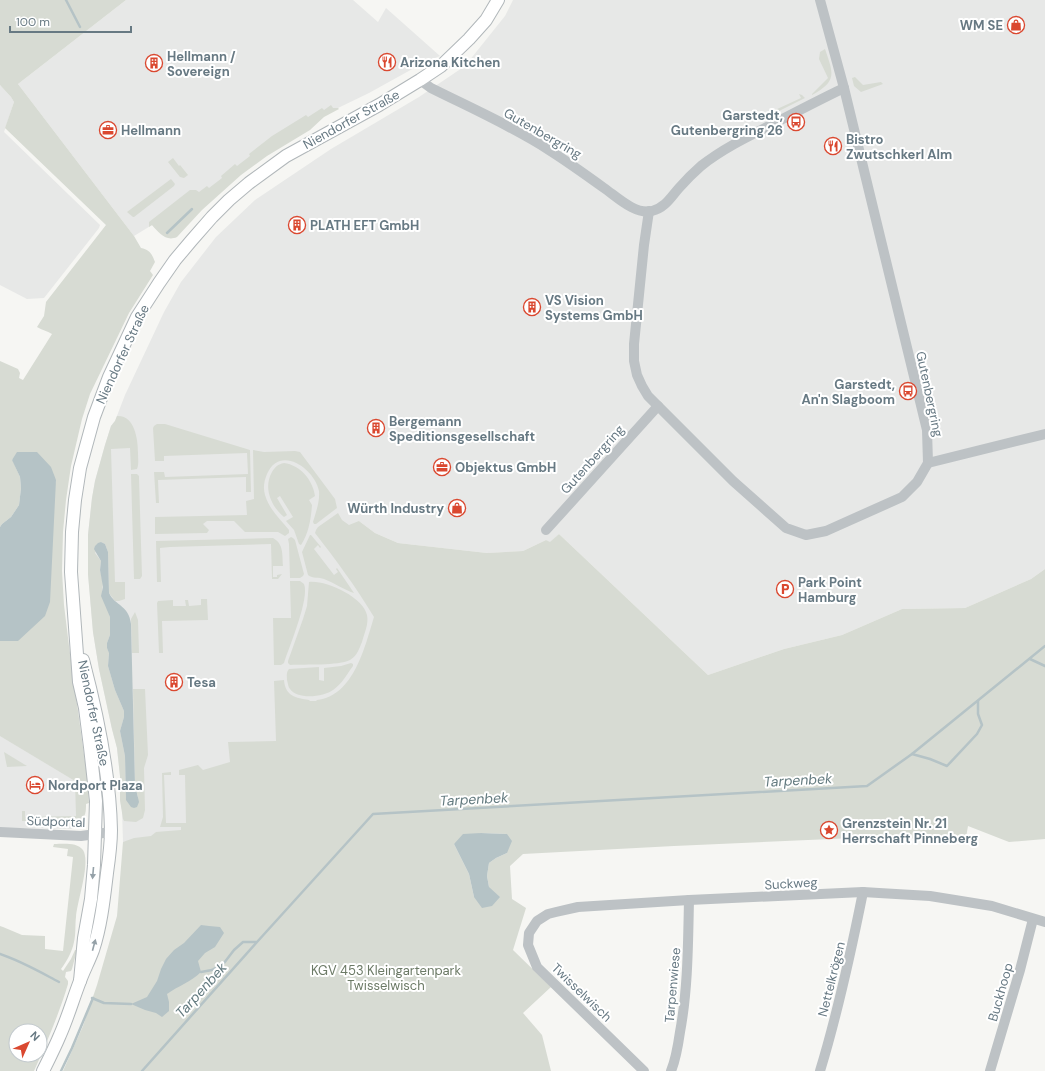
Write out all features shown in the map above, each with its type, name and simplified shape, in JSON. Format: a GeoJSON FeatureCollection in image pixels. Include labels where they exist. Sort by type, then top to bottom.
{"type":"FeatureCollection","features":[{"type":"Feature","properties":{"kind":"main road","name":"Niendorfer Straße"},"geometry":{"type":"LineString","coordinates":[[80,981],[84,938],[91,899],[94,865],[96,801],[86,716],[79,682],[71,572],[72,532],[80,468],[100,398],[137,317],[148,299],[175,260],[229,200],[249,183],[286,156],[379,105],[441,66],[469,40],[486,20],[498,0]]}},
{"type":"Feature","properties":{"kind":"main road","name":"Niendorfer Straße"},"geometry":{"type":"LineString","coordinates":[[43,1071],[60,1035],[93,950],[105,896],[111,832],[102,747],[89,683],[76,633]]}},
{"type":"Feature","properties":{"kind":"street","name":"Gutenbergring"},"geometry":{"type":"LineString","coordinates":[[820,0],[844,88],[927,430],[928,463]]}},
{"type":"Feature","properties":{"kind":"street","name":"Gutenbergring"},"geometry":{"type":"LineString","coordinates":[[420,80],[431,88],[549,150],[582,171],[629,206],[640,210],[649,211]]}},
{"type":"Feature","properties":{"kind":"street"},"geometry":{"type":"LineString","coordinates":[[844,88],[716,155],[688,178],[663,206],[654,211],[649,211],[634,337],[634,362],[637,375],[642,386],[648,396],[734,481],[786,528],[806,535],[826,531],[902,497],[917,482],[928,463],[1045,434]]}},
{"type":"Feature","properties":{"kind":"street","name":"Gutenbergring"},"geometry":{"type":"LineString","coordinates":[[546,530],[658,406]]}},
{"type":"Feature","properties":{"kind":"street","name":"Südportal"},"geometry":{"type":"LineString","coordinates":[[0,832],[81,836],[111,832]]}},
{"type":"Feature","properties":{"kind":"street","name":"Suckweg"},"geometry":{"type":"LineString","coordinates":[[537,921],[552,913],[578,907],[864,892],[930,896],[992,906],[1045,922]]}},
{"type":"Feature","properties":{"kind":"street","name":"Nettelkrögen"},"geometry":{"type":"LineString","coordinates":[[820,1071],[830,1040],[851,956],[864,892]]}},
{"type":"Feature","properties":{"kind":"street","name":"Tarpenwiese"},"geometry":{"type":"LineString","coordinates":[[671,1071],[675,1061],[683,1020],[688,968],[689,900]]}},
{"type":"Feature","properties":{"kind":"street","name":"Buckhoop"},"geometry":{"type":"LineString","coordinates":[[990,1071],[1020,970],[1033,919]]}},
{"type":"Feature","properties":{"kind":"street","name":"Twisselwisch"},"geometry":{"type":"LineString","coordinates":[[537,921],[529,933],[528,945],[537,967],[644,1071]]}},
{"type":"Feature","properties":{"kind":"shaded area"},"geometry":{"type":"Polygon","coordinates":[[[126,0],[353,0],[378,22],[386,8],[440,56],[425,62],[369,93],[338,108],[333,108],[159,232],[152,225],[134,236],[18,84],[126,0]]]}},
{"type":"Feature","properties":{"kind":"shaded area"},"geometry":{"type":"Polygon","coordinates":[[[513,0],[1045,0],[1045,569],[1031,579],[965,608],[902,609],[842,635],[784,649],[708,675],[559,534],[550,543],[546,540],[523,551],[487,553],[398,543],[375,533],[359,521],[378,609],[366,667],[191,835],[123,842],[120,776],[117,748],[99,669],[93,632],[88,574],[88,535],[95,481],[111,426],[115,421],[125,395],[164,312],[181,282],[216,237],[255,200],[331,149],[419,97],[465,66],[505,16],[513,0]]]}},
{"type":"Feature","properties":{"kind":"shaded area"},"geometry":{"type":"Polygon","coordinates":[[[0,85],[14,102],[4,132],[100,225],[44,298],[27,299],[0,285],[0,85]]]}},
{"type":"Feature","properties":{"kind":"shaded area"},"geometry":{"type":"Polygon","coordinates":[[[17,452],[37,452],[51,467],[56,480],[50,602],[45,616],[18,641],[0,641],[0,527],[11,517],[19,505],[21,488],[20,477],[12,460],[17,452]]]}},
{"type":"Feature","properties":{"kind":"shaded area"},"geometry":{"type":"Polygon","coordinates":[[[101,542],[105,544],[108,552],[109,593],[128,613],[131,624],[135,785],[139,802],[137,807],[134,808],[131,807],[126,800],[125,756],[120,731],[124,711],[115,690],[108,666],[109,653],[107,643],[110,635],[110,617],[101,596],[103,587],[100,570],[101,561],[94,549],[98,543],[101,542]]]}},
{"type":"Feature","properties":{"kind":"shaded area"},"geometry":{"type":"Polygon","coordinates":[[[0,727],[80,777],[83,825],[71,829],[0,828],[0,727]]]}},
{"type":"Feature","properties":{"kind":"shaded area"},"geometry":{"type":"Polygon","coordinates":[[[463,834],[507,834],[512,841],[507,853],[489,863],[487,876],[489,887],[500,897],[492,906],[482,908],[474,897],[469,874],[454,844],[463,834]]]}},
{"type":"Feature","properties":{"kind":"shaded area"},"geometry":{"type":"Polygon","coordinates":[[[201,925],[220,927],[224,933],[215,947],[205,953],[198,961],[201,972],[193,979],[167,994],[169,1011],[162,1017],[156,1013],[131,1004],[147,997],[157,981],[166,959],[201,925]]]}},
{"type":"Feature","properties":{"kind":"green space"},"geometry":{"type":"Polygon","coordinates":[[[0,0],[126,0],[18,84],[134,236],[141,248],[150,253],[155,262],[150,271],[153,275],[129,313],[90,394],[82,419],[71,466],[66,500],[62,571],[64,605],[87,776],[89,803],[86,804],[85,813],[80,822],[22,821],[22,811],[25,811],[25,817],[76,816],[75,781],[0,736],[0,641],[18,641],[56,480],[12,459],[20,477],[21,488],[19,505],[11,517],[0,527],[0,361],[18,369],[20,373],[19,378],[23,380],[52,334],[37,327],[44,316],[46,302],[106,225],[5,128],[14,102],[0,85],[0,0]]]}},
{"type":"Feature","properties":{"kind":"green space"},"geometry":{"type":"Polygon","coordinates":[[[825,49],[831,70],[830,81],[812,95],[828,78],[819,59],[820,52],[825,49]]]}},
{"type":"Feature","properties":{"kind":"green space"},"geometry":{"type":"Polygon","coordinates":[[[855,77],[863,85],[881,82],[883,84],[861,92],[854,86],[852,78],[855,77]]]}},
{"type":"Feature","properties":{"kind":"green space"},"geometry":{"type":"Polygon","coordinates":[[[799,94],[805,98],[761,120],[760,119],[760,117],[801,98],[799,94]]]}},
{"type":"Feature","properties":{"kind":"green space"},"geometry":{"type":"Polygon","coordinates":[[[331,105],[333,108],[339,109],[324,117],[310,130],[267,156],[241,175],[202,210],[177,237],[166,238],[152,225],[149,227],[149,222],[190,190],[196,190],[199,192],[207,186],[209,188],[222,178],[221,176],[235,164],[237,166],[250,156],[249,154],[272,136],[306,115],[308,117],[322,108],[324,110],[331,105]]]}},
{"type":"Feature","properties":{"kind":"green space"},"geometry":{"type":"Polygon","coordinates":[[[173,158],[188,175],[184,178],[180,177],[168,162],[173,158]]]}},
{"type":"Feature","properties":{"kind":"green space"},"geometry":{"type":"Polygon","coordinates":[[[171,179],[175,184],[174,186],[134,217],[127,212],[171,179]]]}},
{"type":"Feature","properties":{"kind":"green space"},"geometry":{"type":"Polygon","coordinates":[[[117,416],[123,417],[132,424],[136,435],[138,448],[138,467],[137,469],[131,470],[130,448],[111,449],[115,582],[125,582],[125,599],[115,601],[109,593],[108,552],[105,544],[101,542],[95,553],[101,561],[100,570],[103,583],[102,591],[110,617],[110,635],[107,643],[109,652],[108,666],[115,690],[124,711],[120,731],[125,756],[126,800],[138,797],[135,785],[133,689],[145,689],[148,755],[144,768],[145,810],[143,818],[136,822],[124,821],[123,819],[120,800],[120,776],[117,748],[99,669],[93,632],[88,574],[88,535],[95,481],[111,426],[117,416]]]}},
{"type":"Feature","properties":{"kind":"green space"},"geometry":{"type":"Polygon","coordinates":[[[157,424],[165,424],[250,450],[251,492],[246,492],[246,477],[158,480],[159,503],[156,503],[154,472],[164,472],[165,477],[248,474],[247,453],[164,456],[164,461],[155,461],[153,428],[157,424]]]}},
{"type":"Feature","properties":{"kind":"green space"},"geometry":{"type":"Polygon","coordinates":[[[253,450],[264,452],[300,452],[335,499],[337,508],[314,524],[313,522],[318,506],[319,495],[316,483],[304,468],[296,463],[288,460],[280,461],[273,465],[267,474],[264,490],[269,505],[289,530],[289,533],[285,536],[278,532],[245,532],[234,521],[207,521],[203,524],[209,530],[207,533],[155,534],[155,517],[247,515],[246,501],[254,499],[253,450]]]}},
{"type":"Feature","properties":{"kind":"green space"},"geometry":{"type":"Polygon","coordinates":[[[284,463],[290,464],[305,474],[314,490],[315,496],[309,500],[312,505],[308,530],[301,545],[299,544],[294,530],[286,521],[293,517],[280,496],[277,498],[287,515],[284,517],[279,513],[272,502],[268,490],[269,478],[272,472],[277,466],[284,463]]]}},
{"type":"Feature","properties":{"kind":"green space"},"geometry":{"type":"Polygon","coordinates":[[[131,474],[137,474],[139,476],[142,576],[140,579],[134,579],[131,474]]]}},
{"type":"Feature","properties":{"kind":"green space","name":"KGV 453 Kleingartenpark Twisselwisch"},"geometry":{"type":"Polygon","coordinates":[[[338,513],[342,520],[349,525],[359,521],[375,533],[398,543],[487,553],[523,551],[546,540],[550,542],[559,534],[708,675],[784,649],[842,635],[902,609],[965,608],[1031,579],[1045,569],[1045,839],[1009,842],[968,826],[965,843],[877,837],[523,854],[510,866],[512,899],[526,908],[513,950],[551,987],[523,1013],[542,1035],[551,1071],[63,1071],[83,1026],[97,985],[117,916],[123,842],[134,838],[151,836],[156,832],[181,830],[181,827],[160,827],[163,817],[162,773],[171,772],[171,775],[164,775],[166,823],[186,823],[185,775],[179,775],[179,770],[198,765],[203,770],[230,762],[228,742],[276,741],[274,681],[284,680],[286,690],[292,695],[310,701],[316,701],[330,696],[340,689],[349,680],[356,668],[362,655],[374,617],[346,574],[315,533],[318,527],[338,513]],[[481,833],[454,844],[469,874],[474,897],[489,887],[487,876],[489,863],[507,853],[507,834],[481,833]]]}},
{"type":"Feature","properties":{"kind":"green space"},"geometry":{"type":"Polygon","coordinates":[[[310,535],[321,547],[320,548],[318,545],[314,549],[334,575],[338,572],[336,569],[337,568],[354,593],[332,582],[308,575],[302,552],[310,535]]]}},
{"type":"Feature","properties":{"kind":"green space"},"geometry":{"type":"Polygon","coordinates":[[[291,537],[295,540],[304,574],[300,578],[290,578],[288,539],[291,537]]]}},
{"type":"Feature","properties":{"kind":"green space"},"geometry":{"type":"Polygon","coordinates":[[[273,538],[279,543],[282,554],[283,566],[273,566],[273,577],[277,577],[277,575],[282,574],[278,579],[272,579],[271,544],[160,548],[161,582],[157,582],[156,541],[273,538]]]}},
{"type":"Feature","properties":{"kind":"green space"},"geometry":{"type":"Polygon","coordinates":[[[290,581],[300,581],[304,584],[305,591],[302,611],[284,663],[281,665],[274,665],[273,618],[291,618],[290,581]]]}},
{"type":"Feature","properties":{"kind":"green space"},"geometry":{"type":"Polygon","coordinates":[[[309,582],[325,584],[343,591],[359,602],[364,608],[367,615],[366,629],[358,652],[350,660],[338,663],[321,664],[290,665],[288,663],[307,606],[309,582]]]}},
{"type":"Feature","properties":{"kind":"green space"},"geometry":{"type":"Polygon","coordinates":[[[201,599],[207,599],[208,620],[162,621],[163,653],[159,653],[158,601],[173,600],[173,606],[186,606],[185,600],[188,600],[189,606],[201,605],[201,599]]]}},
{"type":"Feature","properties":{"kind":"green space"},"geometry":{"type":"Polygon","coordinates":[[[135,612],[138,620],[139,653],[132,653],[131,619],[135,612]]]}},
{"type":"Feature","properties":{"kind":"green space"},"geometry":{"type":"Polygon","coordinates":[[[351,663],[353,666],[344,679],[336,688],[329,692],[317,696],[304,696],[293,692],[289,687],[287,671],[289,669],[319,667],[319,680],[324,681],[324,668],[351,663]]]}},
{"type":"Feature","properties":{"kind":"green space"},"geometry":{"type":"Polygon","coordinates":[[[4,752],[27,766],[7,767],[4,752]]]}},
{"type":"Feature","properties":{"kind":"green space"},"geometry":{"type":"Polygon","coordinates":[[[54,844],[66,844],[80,847],[85,856],[85,873],[77,910],[75,939],[71,953],[61,969],[63,971],[75,950],[77,950],[71,971],[66,972],[65,977],[68,984],[48,1039],[48,1023],[8,1023],[8,1063],[38,1063],[34,1071],[0,1071],[0,926],[22,935],[45,936],[45,949],[63,951],[73,857],[67,856],[68,849],[53,847],[54,844]]]}},
{"type":"Feature","properties":{"kind":"waterway"},"geometry":{"type":"LineString","coordinates":[[66,0],[80,27]]}},
{"type":"Feature","properties":{"kind":"waterway"},"geometry":{"type":"LineString","coordinates":[[167,233],[192,209]]}},
{"type":"Feature","properties":{"kind":"waterway","name":"Tarpenbek"},"geometry":{"type":"LineString","coordinates":[[142,1071],[373,814],[867,786],[912,754],[1045,646]]}},
{"type":"Feature","properties":{"kind":"waterway","name":"Tarpenbek"},"geometry":{"type":"LineString","coordinates":[[1030,659],[1045,666]]}},
{"type":"Feature","properties":{"kind":"waterway","name":"Tarpenbek"},"geometry":{"type":"LineString","coordinates":[[912,754],[947,766],[977,734],[982,725],[978,714],[978,701]]}},
{"type":"Feature","properties":{"kind":"waterway"},"geometry":{"type":"LineString","coordinates":[[201,972],[212,970],[224,963],[234,950],[243,942],[256,942]]}},
{"type":"Feature","properties":{"kind":"waterway"},"geometry":{"type":"LineString","coordinates":[[0,954],[23,963],[59,982]]}},
{"type":"Feature","properties":{"kind":"waterway"},"geometry":{"type":"LineString","coordinates":[[92,998],[104,1003],[131,1004]]}},
{"type":"Feature","properties":{"kind":"waterway"},"geometry":{"type":"LineString","coordinates":[[61,1071],[93,998]]}},
{"type":"Feature","properties":{"kind":"place","name":"WM SE"},"geometry":{"type":"Point","coordinates":[1016,25]}},
{"type":"Feature","properties":{"kind":"place","name":"Arizona Kitchen"},"geometry":{"type":"Point","coordinates":[387,62]}},
{"type":"Feature","properties":{"kind":"place","name":"Hellmann / Sovereign"},"geometry":{"type":"Point","coordinates":[154,63]}},
{"type":"Feature","properties":{"kind":"place","name":"Garstedt, Gutenbergring 26"},"geometry":{"type":"Point","coordinates":[796,122]}},
{"type":"Feature","properties":{"kind":"place","name":"Hellmann"},"geometry":{"type":"Point","coordinates":[108,130]}},
{"type":"Feature","properties":{"kind":"place","name":"Bistro Zwutschkerl Alm"},"geometry":{"type":"Point","coordinates":[833,146]}},
{"type":"Feature","properties":{"kind":"place","name":"PLATH EFT GmbH"},"geometry":{"type":"Point","coordinates":[297,225]}},
{"type":"Feature","properties":{"kind":"place","name":"VS Vision Systems GmbH"},"geometry":{"type":"Point","coordinates":[532,307]}},
{"type":"Feature","properties":{"kind":"place","name":"Garstedt, An'n Slagboom"},"geometry":{"type":"Point","coordinates":[908,391]}},
{"type":"Feature","properties":{"kind":"place","name":"Bergemann Speditionsgesellschaft"},"geometry":{"type":"Point","coordinates":[376,428]}},
{"type":"Feature","properties":{"kind":"place","name":"Objektus GmbH"},"geometry":{"type":"Point","coordinates":[442,467]}},
{"type":"Feature","properties":{"kind":"place","name":"Würth Industry"},"geometry":{"type":"Point","coordinates":[457,508]}},
{"type":"Feature","properties":{"kind":"place","name":"Park Point Hamburg"},"geometry":{"type":"Point","coordinates":[785,589]}},
{"type":"Feature","properties":{"kind":"place","name":"Tesa"},"geometry":{"type":"Point","coordinates":[174,682]}},
{"type":"Feature","properties":{"kind":"place","name":"Nordport Plaza"},"geometry":{"type":"Point","coordinates":[35,785]}},
{"type":"Feature","properties":{"kind":"place","name":"Grenzstein Nr. 21 Herrschaft Pinneberg"},"geometry":{"type":"Point","coordinates":[829,830]}}]}
